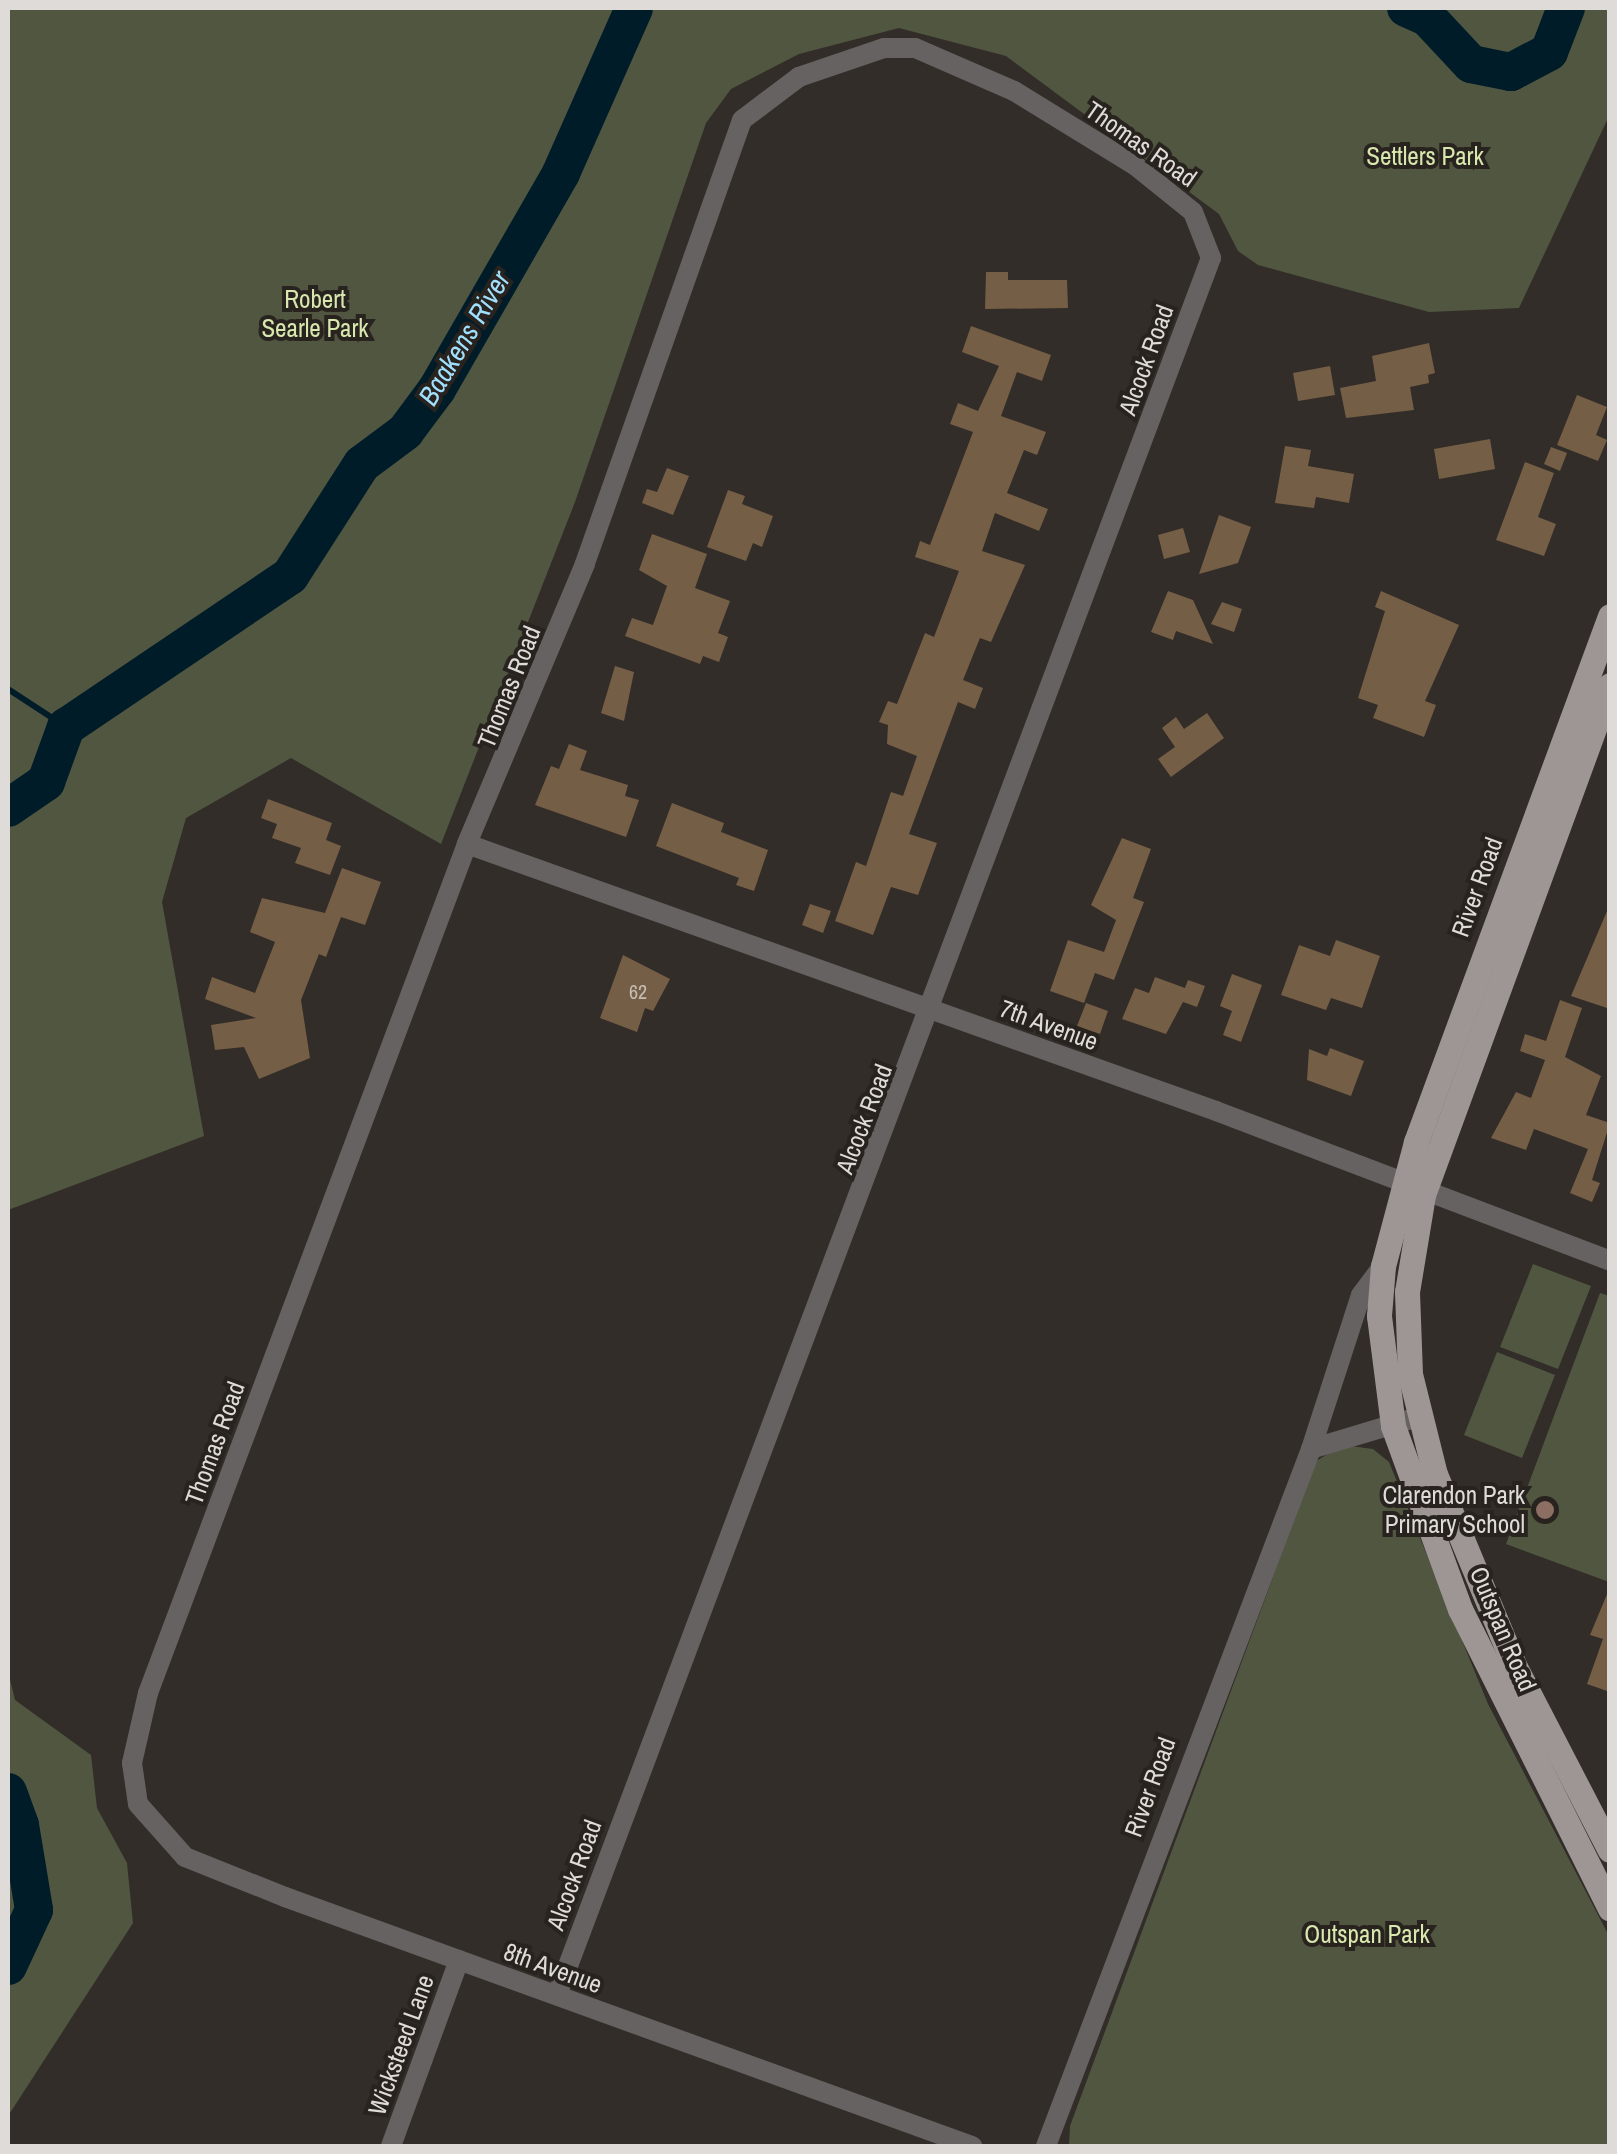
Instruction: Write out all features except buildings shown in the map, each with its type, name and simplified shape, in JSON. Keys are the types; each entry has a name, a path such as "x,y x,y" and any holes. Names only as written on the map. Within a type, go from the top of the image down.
{"main road":[{"name":"River Road","path":"1414,1187 1534,852 1610,616"},
{"name":"River Road","path":"1534,852 1610,686"},
{"name":"Outspan Road","path":"1414,1187 1382,1266 1380,1362 1392,1426 1460,1609 1539,1778 1610,1909"},
{"name":"Outspan Road","path":"1414,1187 1407,1292 1418,1417 1515,1667 1610,1850"}],"street":[{"name":"Thomas Road","path":"138,1804 134,1741 148,1694 467,844 585,564 750,112 800,77 884,48 933,53 1014,91 1136,166 1193,212 1211,258"},
{"name":"Alcock Road","path":"556,1995 932,1008 1211,258"},
{"name":"7th Avenue","path":"467,844 932,1008 1610,1262"},
{"name":"River Road","path":"1046,2146 1311,1449 1362,1295 1382,1266"},
{"path":"1311,1449 1418,1417"},
{"name":"8th Avenue","path":"138,1804 185,1856 972,2146"},
{"name":"Wicksteed Lane","path":"391,2146 459,1960"},
{"path":"1058,2119 1059,2146"}],"green space":[{"name":"Robert Searle Park","path":"8,8 1609,8 1609,116 1519,308 1429,312 1258,265 1238,251 1219,214 1006,56 899,28 799,54 731,89 706,123 575,502 441,844 291,758 186,818 162,902 204,1136 8,1210"},
{"path":"1533,1264 1591,1286 1558,1369 1500,1347"},
{"path":"1600,1293 1610,1296 1609,1582 1506,1544"},
{"path":"1497,1352 1555,1375 1522,1458 1464,1435"},
{"name":"Outspan Park","path":"1343,1445 1373,1449 1389,1462 1488,1704 1609,1936 1609,2146 1069,2146 1070,2126 1316,1461"},
{"path":"8,1671 15,1700 91,1755 97,1808 127,1863 133,1923 8,2116"}],"waterway":[{"name":"Baakens River","path":"8,808 46,782 66,727 290,576 362,464 405,432 437,389 561,173 634,8"},
{"name":"Baakens River","path":"1406,8 1428,18 1471,64 1511,72 1549,52 1566,8"},
{"path":"8,689 66,727"},
{"name":"Baakens River","path":"8,1792 20,1825 34,1910 8,1966"}],"place":[{"name":"Clarendon Park Primary School","path":"1545,1510"}],"park label":[{"name":"Settlers Park","path":"1425,156"}]}
